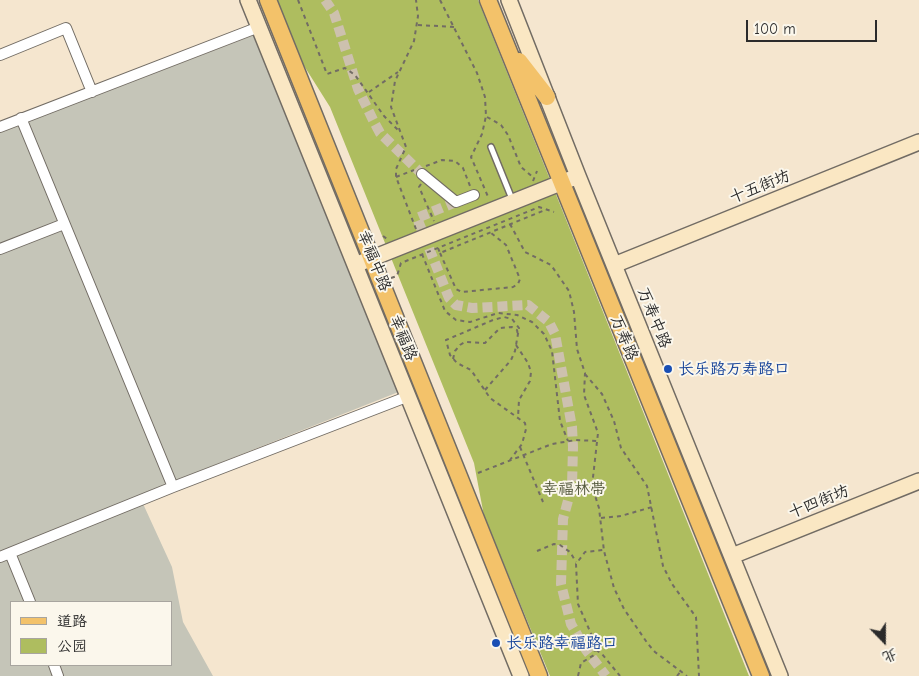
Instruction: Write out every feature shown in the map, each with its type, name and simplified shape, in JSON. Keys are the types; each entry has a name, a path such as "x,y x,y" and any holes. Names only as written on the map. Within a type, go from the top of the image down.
{"main road":[{"name":"幸福中路","path":"248,0 312,158 364,262 409,396 521,676"},
{"name":"幸福路","path":"268,0 364,262 381,282 539,676"},
{"name":"万寿路","path":"488,0 761,676"},
{"name":"万寿中路","path":"509,0 780,676"},
{"path":"283,38 312,158"},
{"path":"506,46 547,97"},
{"name":"十五街坊","path":"614,265 919,142"},
{"path":"364,262 578,176"},
{"path":"648,348 669,448"},
{"name":"十四街坊","path":"732,556 919,481"}],"street":[{"path":"0,127 259,27"},
{"path":"0,55 66,28 92,92"},
{"path":"21,118 173,487"},
{"path":"422,174 456,202 474,195"},
{"path":"0,249 64,224"},
{"path":"0,557 173,487 409,396"},
{"path":"10,553 30,601"}],"lane":[{"path":"491,148 513,202"}],"path":[{"path":"298,0 327,74 345,68 355,75 384,116 400,131"},
{"path":"416,0 418,25 414,41 399,70 392,92 390,107 406,147 396,169 396,177 417,231"},
{"path":"440,0 482,86 486,116 482,134 471,157 490,201"},
{"path":"418,25 455,28"},
{"path":"368,92 378,88 399,70"},
{"path":"486,116 501,125 508,135 521,167 534,178"},
{"path":"396,177 442,160 455,161 463,168 474,195"},
{"path":"419,187 434,224"},
{"path":"381,282 397,276 400,263 422,254 539,207 554,212"},
{"path":"440,253 545,210"},
{"path":"510,224 525,252 550,265 564,282 574,312 577,349 585,373 602,394 614,421 621,448 644,478 652,507 663,566 672,584 696,617 699,676"},
{"path":"438,248 456,289 462,292 513,288 520,279 506,245 491,233"},
{"path":"422,254 445,311 456,320 470,322 498,313 517,314 532,322 544,334 552,351 560,421 568,441"},
{"path":"485,390 511,360 519,335 519,328 512,319 504,317 493,320 446,340 453,360 468,367 485,390 497,406 525,423 526,429 520,447 510,460"},
{"path":"453,360 455,351 460,345 465,342 485,343 500,328 512,327 517,330 519,335"},
{"path":"516,344 528,363 531,372 530,381 518,400 518,417"},
{"path":"585,373 584,395 596,424 598,441 592,486 600,518 604,550 614,588 637,630 655,652 687,676"},
{"path":"478,474 523,454 552,444 568,441 598,441"},
{"path":"520,447 542,502"},
{"path":"600,518 621,516 652,507"},
{"path":"537,551 554,544 560,545 574,556 578,604 591,630 596,650 594,655 581,663 578,676"},
{"path":"576,564 585,552 604,550"},
{"path":"596,650 602,654 620,676"},
{"path":"677,676 681,671"}],"shaded area":[{"path":"254,35 401,391 139,495 172,567 183,622 213,676 0,676 0,132"}],"green space":[{"name":"幸福林带","path":"277,0 478,0 749,676 550,676 484,516 474,463 330,107 301,61"}],"tunnel":[{"path":"325,0 334,13 358,89 380,133 422,174"},
{"path":"456,202 417,218 449,298 456,305 472,308 528,305 549,322 555,334 572,427 573,447 572,486 563,519 561,584 571,624 586,650 606,676"}],"place":[{"name":"长乐路万寿路口","path":"668,369"},
{"name":"长乐路幸福路口","path":"496,643"}]}
